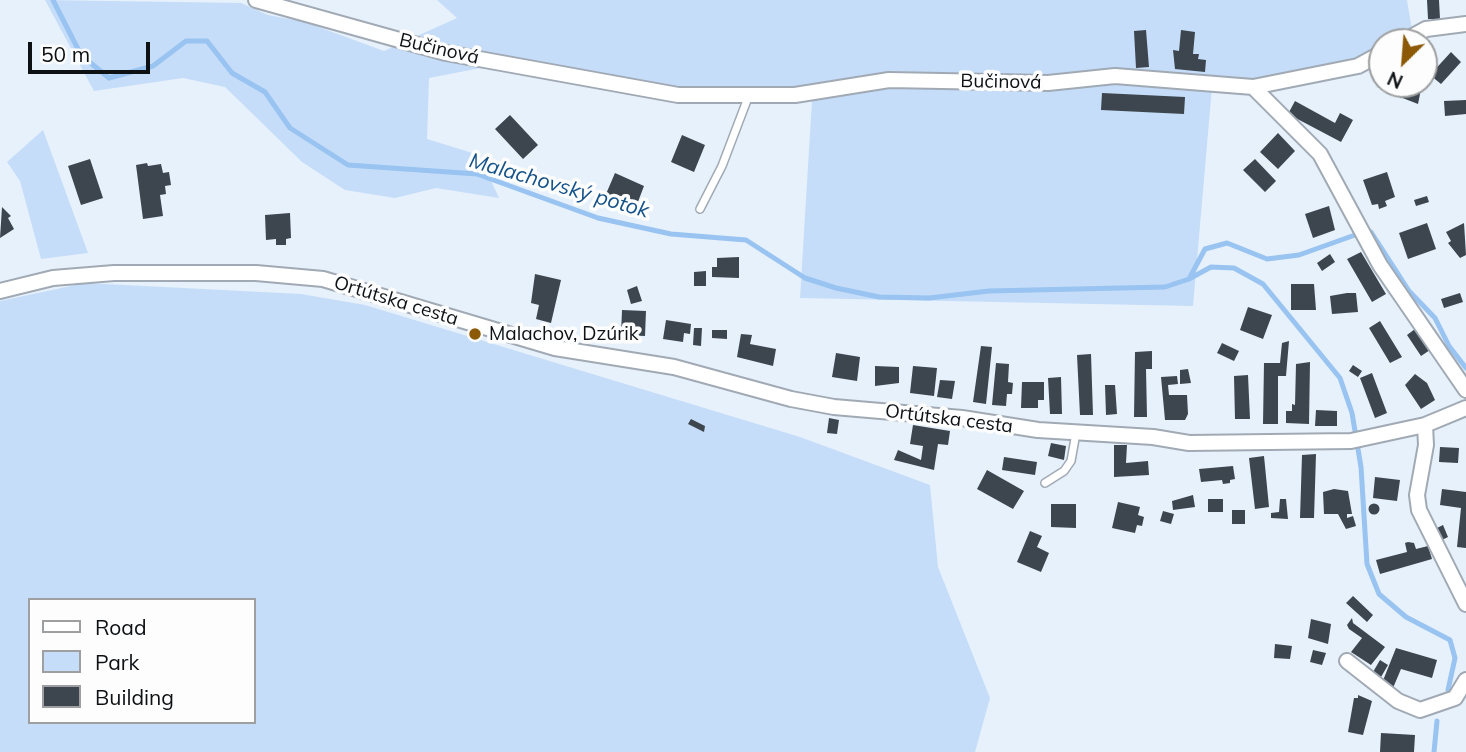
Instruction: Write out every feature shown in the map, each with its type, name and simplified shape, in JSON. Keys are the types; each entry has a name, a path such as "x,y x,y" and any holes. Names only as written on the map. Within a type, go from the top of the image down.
{"street":[{"name":"Bučinová","path":"256,0 446,53 678,95 795,95 890,80 1048,83 1115,76 1253,86 1358,66 1368,61"},
{"path":"1434,28 1466,24"},
{"path":"1253,86 1320,154 1392,284 1466,390"},
{"name":"Ortútska cesta","path":"0,290 53,278 114,272 256,273 323,279 555,348 674,368 791,399 834,407 933,414 1038,430 1222,444 1357,440 1425,425 1466,408"},
{"path":"1425,425 1426,445 1418,485 1419,510 1466,604"},
{"path":"1347,661 1398,701 1420,710 1455,698 1466,680"}],"lane":[{"path":"700,208 722,166 749,95"},
{"path":"1045,483 1064,471 1071,461 1076,432"}],"green space":[{"path":"45,0 241,3 268,15 305,22 384,51 457,18 437,0 1407,0 1412,28 1368,28 1368,63 1351,71 1212,87 1193,306 800,298 813,84 729,97 602,83 527,59 429,78 427,139 479,155 499,198 436,188 395,198 345,190 302,162 225,87 183,78 94,91"},
{"path":"43,130 88,253 41,259 20,181 7,162"},
{"path":"85,283 301,294 365,305 800,437 930,485 938,567 990,698 975,752 0,752 0,301"}],"building":[{"path":"1427,0 1439,0 1440,19 1428,19"},
{"path":"1146,30 1149,67 1136,68 1134,31"},
{"path":"1181,30 1195,32 1193,54 1199,54 1198,59 1206,60 1205,72 1175,69 1173,50 1179,51"},
{"path":"1451,52 1461,62 1441,84 1438,82 1438,66"},
{"path":"1102,93 1185,97 1184,114 1101,110"},
{"path":"1403,98 1419,98 1418,104"},
{"path":"1466,100 1466,114 1445,116 1444,101"},
{"path":"1295,101 1335,123 1340,113 1353,120 1341,142 1288,114"},
{"path":"510,115 538,145 523,159 495,129"},
{"path":"1278,133 1295,151 1278,169 1260,152"},
{"path":"682,135 705,145 694,172 671,162"},
{"path":"90,159 103,198 81,205 68,166"},
{"path":"1255,159 1276,181 1265,192 1243,170"},
{"path":"147,163 148,166 161,164 163,173 169,172 171,185 165,186 166,194 160,195 163,216 143,219 136,165"},
{"path":"1387,172 1395,197 1385,201 1387,206 1379,209 1378,204 1372,205 1363,180"},
{"path":"615,173 644,186 636,207 606,194"},
{"path":"1427,196 1429,202 1416,206 1414,200"},
{"path":"1329,206 1335,230 1313,238 1305,214"},
{"path":"2,207 11,216 8,218 14,229 0,238"},
{"path":"290,213 291,238 286,239 286,245 276,245 276,239 266,240 265,215"},
{"path":"1427,223 1436,249 1408,259 1399,233"},
{"path":"1464,223 1466,255 1460,258 1448,243 1451,241 1446,232"},
{"path":"1361,252 1386,294 1372,302 1347,259"},
{"path":"1330,254 1335,262 1322,271 1317,263"},
{"path":"739,257 739,278 712,277 712,267 717,267 717,258"},
{"path":"706,271 706,286 694,286 694,272"},
{"path":"535,274 561,280 551,323 536,319 539,305 531,303"},
{"path":"1291,284 1314,284 1316,310 1291,310"},
{"path":"637,286 642,301 631,304 627,290"},
{"path":"1356,293 1358,312 1332,314 1330,296"},
{"path":"1460,293 1463,302 1444,308 1441,299"},
{"path":"1248,307 1272,315 1263,339 1240,330"},
{"path":"622,310 646,311 645,336 621,335"},
{"path":"666,320 691,324 690,334 684,333 683,342 663,339"},
{"path":"1380,321 1402,357 1390,363 1369,328"},
{"path":"694,328 702,328 701,346 693,345"},
{"path":"1415,329 1430,350 1421,356 1407,335"},
{"path":"712,330 727,330 727,339 712,338"},
{"path":"741,334 752,335 750,344 776,349 773,366 737,357"},
{"path":"1289,341 1286,376 1278,376 1278,424 1263,424 1264,363 1280,363 1282,343"},
{"path":"1222,343 1239,351 1234,361 1217,353"},
{"path":"981,346 992,347 986,404 973,402"},
{"path":"1152,351 1152,369 1146,369 1147,417 1134,417 1135,352"},
{"path":"836,353 860,357 857,381 832,377"},
{"path":"1091,354 1093,415 1080,415 1077,355"},
{"path":"1310,362 1309,424 1286,423 1286,411 1292,411 1292,404 1295,405 1296,364"},
{"path":"996,363 1009,364 1008,382 1013,383 1012,394 1007,394 1006,406 992,405"},
{"path":"1353,365 1362,371 1358,377 1349,371"},
{"path":"875,366 899,367 899,383 875,386"},
{"path":"913,366 937,368 934,396 910,393"},
{"path":"1188,369 1191,383 1180,384 1180,370"},
{"path":"1372,373 1387,413 1375,418 1360,378"},
{"path":"1415,374 1427,383 1435,400 1421,409 1405,385"},
{"path":"1248,375 1250,419 1235,419 1234,376"},
{"path":"1177,376 1178,384 1168,385 1169,395 1187,395 1188,414 1185,420 1165,420 1161,377"},
{"path":"1061,377 1062,414 1050,414 1048,378"},
{"path":"940,380 955,381 952,399 937,397"},
{"path":"1022,382 1044,382 1044,400 1038,400 1038,408 1021,408"},
{"path":"1105,385 1115,385 1117,414 1106,415"},
{"path":"1316,410 1337,411 1337,426 1315,426"},
{"path":"829,418 839,420 837,434 827,433"},
{"path":"691,419 705,426 704,432 688,424"},
{"path":"913,425 950,431 948,445 938,444 934,470 894,460 898,450 921,460 923,446 910,444"},
{"path":"1051,443 1066,446 1064,460 1048,456"},
{"path":"1114,445 1127,445 1126,463 1148,461 1149,475 1114,477"},
{"path":"1440,447 1459,448 1458,463 1439,462"},
{"path":"1316,454 1314,518 1300,518 1302,455"},
{"path":"1264,456 1269,507 1255,509 1249,458"},
{"path":"1004,457 1037,462 1035,475 1002,470"},
{"path":"1233,466 1235,479 1230,480 1230,483 1223,484 1222,480 1201,482 1199,469"},
{"path":"987,470 1024,491 1013,509 977,489"},
{"path":"1375,477 1400,480 1397,501 1373,498"},
{"path":"1334,489 1348,491 1352,514 1347,514 1347,518 1353,516 1356,526 1346,529 1338,514 1324,514 1323,492"},
{"path":"1442,489 1466,492 1466,548 1457,547 1461,508 1440,505"},
{"path":"1193,495 1195,507 1173,510 1172,501"},
{"path":"1208,499 1223,499 1223,512 1208,512"},
{"path":"1280,499 1286,499 1288,519 1271,518 1271,513 1279,512"},
{"path":"1118,502 1140,507 1138,515 1144,517 1142,526 1137,525 1135,533 1112,528"},
{"path":"1374,503 1380,509 1374,515 1368,509"},
{"path":"1051,504 1076,504 1076,528 1051,527"},
{"path":"1232,510 1245,510 1245,524 1232,524"},
{"path":"1163,511 1174,514 1171,524 1160,521"},
{"path":"1443,525 1448,537 1442,540 1437,528"},
{"path":"1030,531 1042,536 1037,547 1049,553 1041,572 1017,562"},
{"path":"1405,543 1414,543 1416,549 1428,546 1432,559 1380,574 1376,560 1407,552"},
{"path":"1353,596 1373,615 1367,622 1346,603"},
{"path":"1352,618 1353,623 1385,647 1371,665 1351,652 1362,638 1347,625"},
{"path":"1311,619 1331,624 1328,644 1308,638"},
{"path":"1275,644 1292,646 1290,659 1274,658"},
{"path":"1396,648 1437,660 1432,678 1401,669 1393,688 1382,683"},
{"path":"1313,650 1326,653 1322,665 1310,662"},
{"path":"1380,660 1388,665 1381,677 1373,672"},
{"path":"1358,695 1372,701 1363,735 1348,732 1354,698 1358,698"},
{"path":"1381,733 1415,735 1414,752 1380,752"}],"waterway":[{"name":"Malachovský potok","path":"53,0 81,55 109,78 153,66 186,41 207,41 232,73 265,92 290,128 348,165 477,174 598,218 671,234 746,240 805,278 879,297 929,298 989,291 1165,287 1189,279 1205,249 1227,243 1267,259 1299,255 1371,232 1409,291 1435,318 1449,346 1466,368"},
{"path":"1189,279 1211,267 1234,268 1263,284 1340,378 1352,413 1361,467 1367,564 1379,594 1406,617 1450,640 1455,658 1448,690"},
{"path":"1434,752 1437,721"}],"place":[{"name":"Malachov, Dzúrik","path":"475,334"}]}
